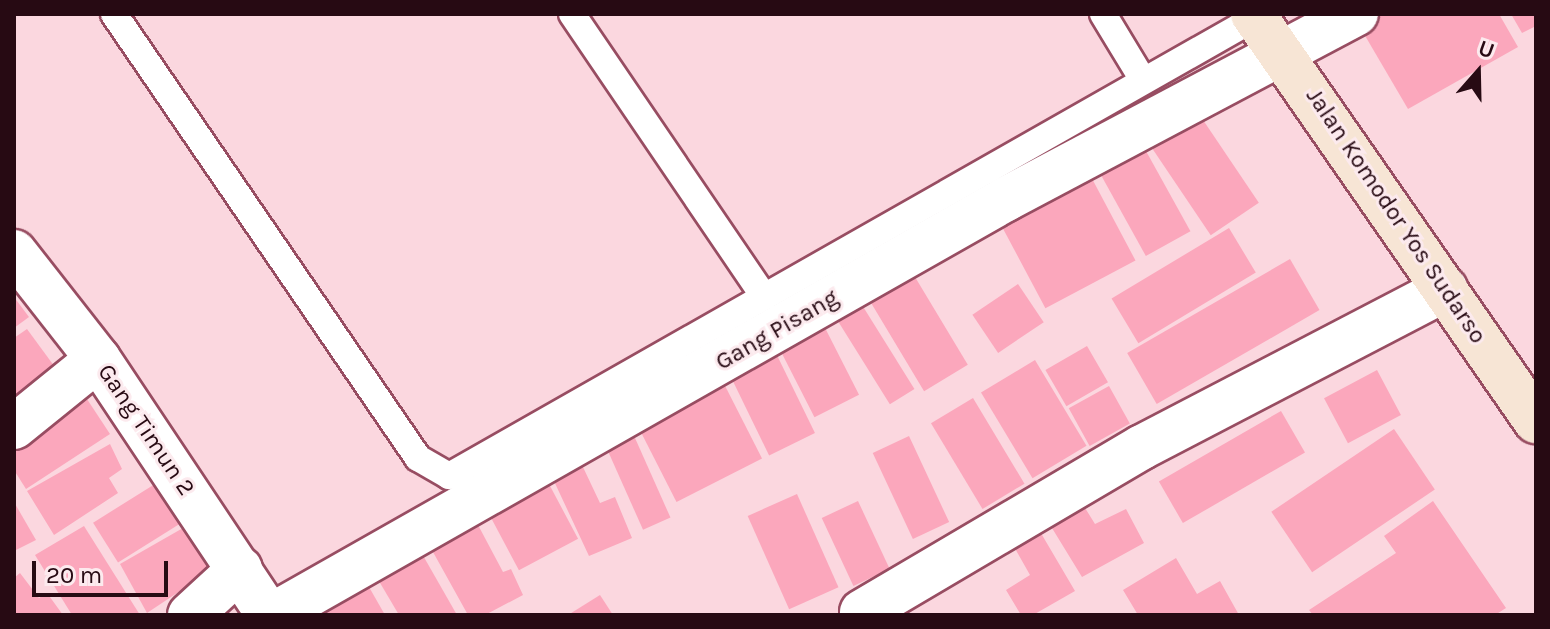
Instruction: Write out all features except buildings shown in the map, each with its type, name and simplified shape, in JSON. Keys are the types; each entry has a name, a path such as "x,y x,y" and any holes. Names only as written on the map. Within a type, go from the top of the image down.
{"street":[{"name":"Gang Pisang","path":"271,615 1006,199 1356,14"},
{"name":"Jalan Komodor Yos Sudarso","path":"1244,22 1285,53 1536,421"},
{"name":"Gang Timun 2","path":"14,252 98,359 271,615"},
{"path":"862,612 1142,447 1445,289"},
{"path":"14,427 98,359"},
{"path":"190,615 240,569"}],"lane":[{"path":"114,14 418,458 432,470 449,476 1244,22"},
{"path":"572,14 764,297"},
{"path":"1103,14 1143,80"}]}
